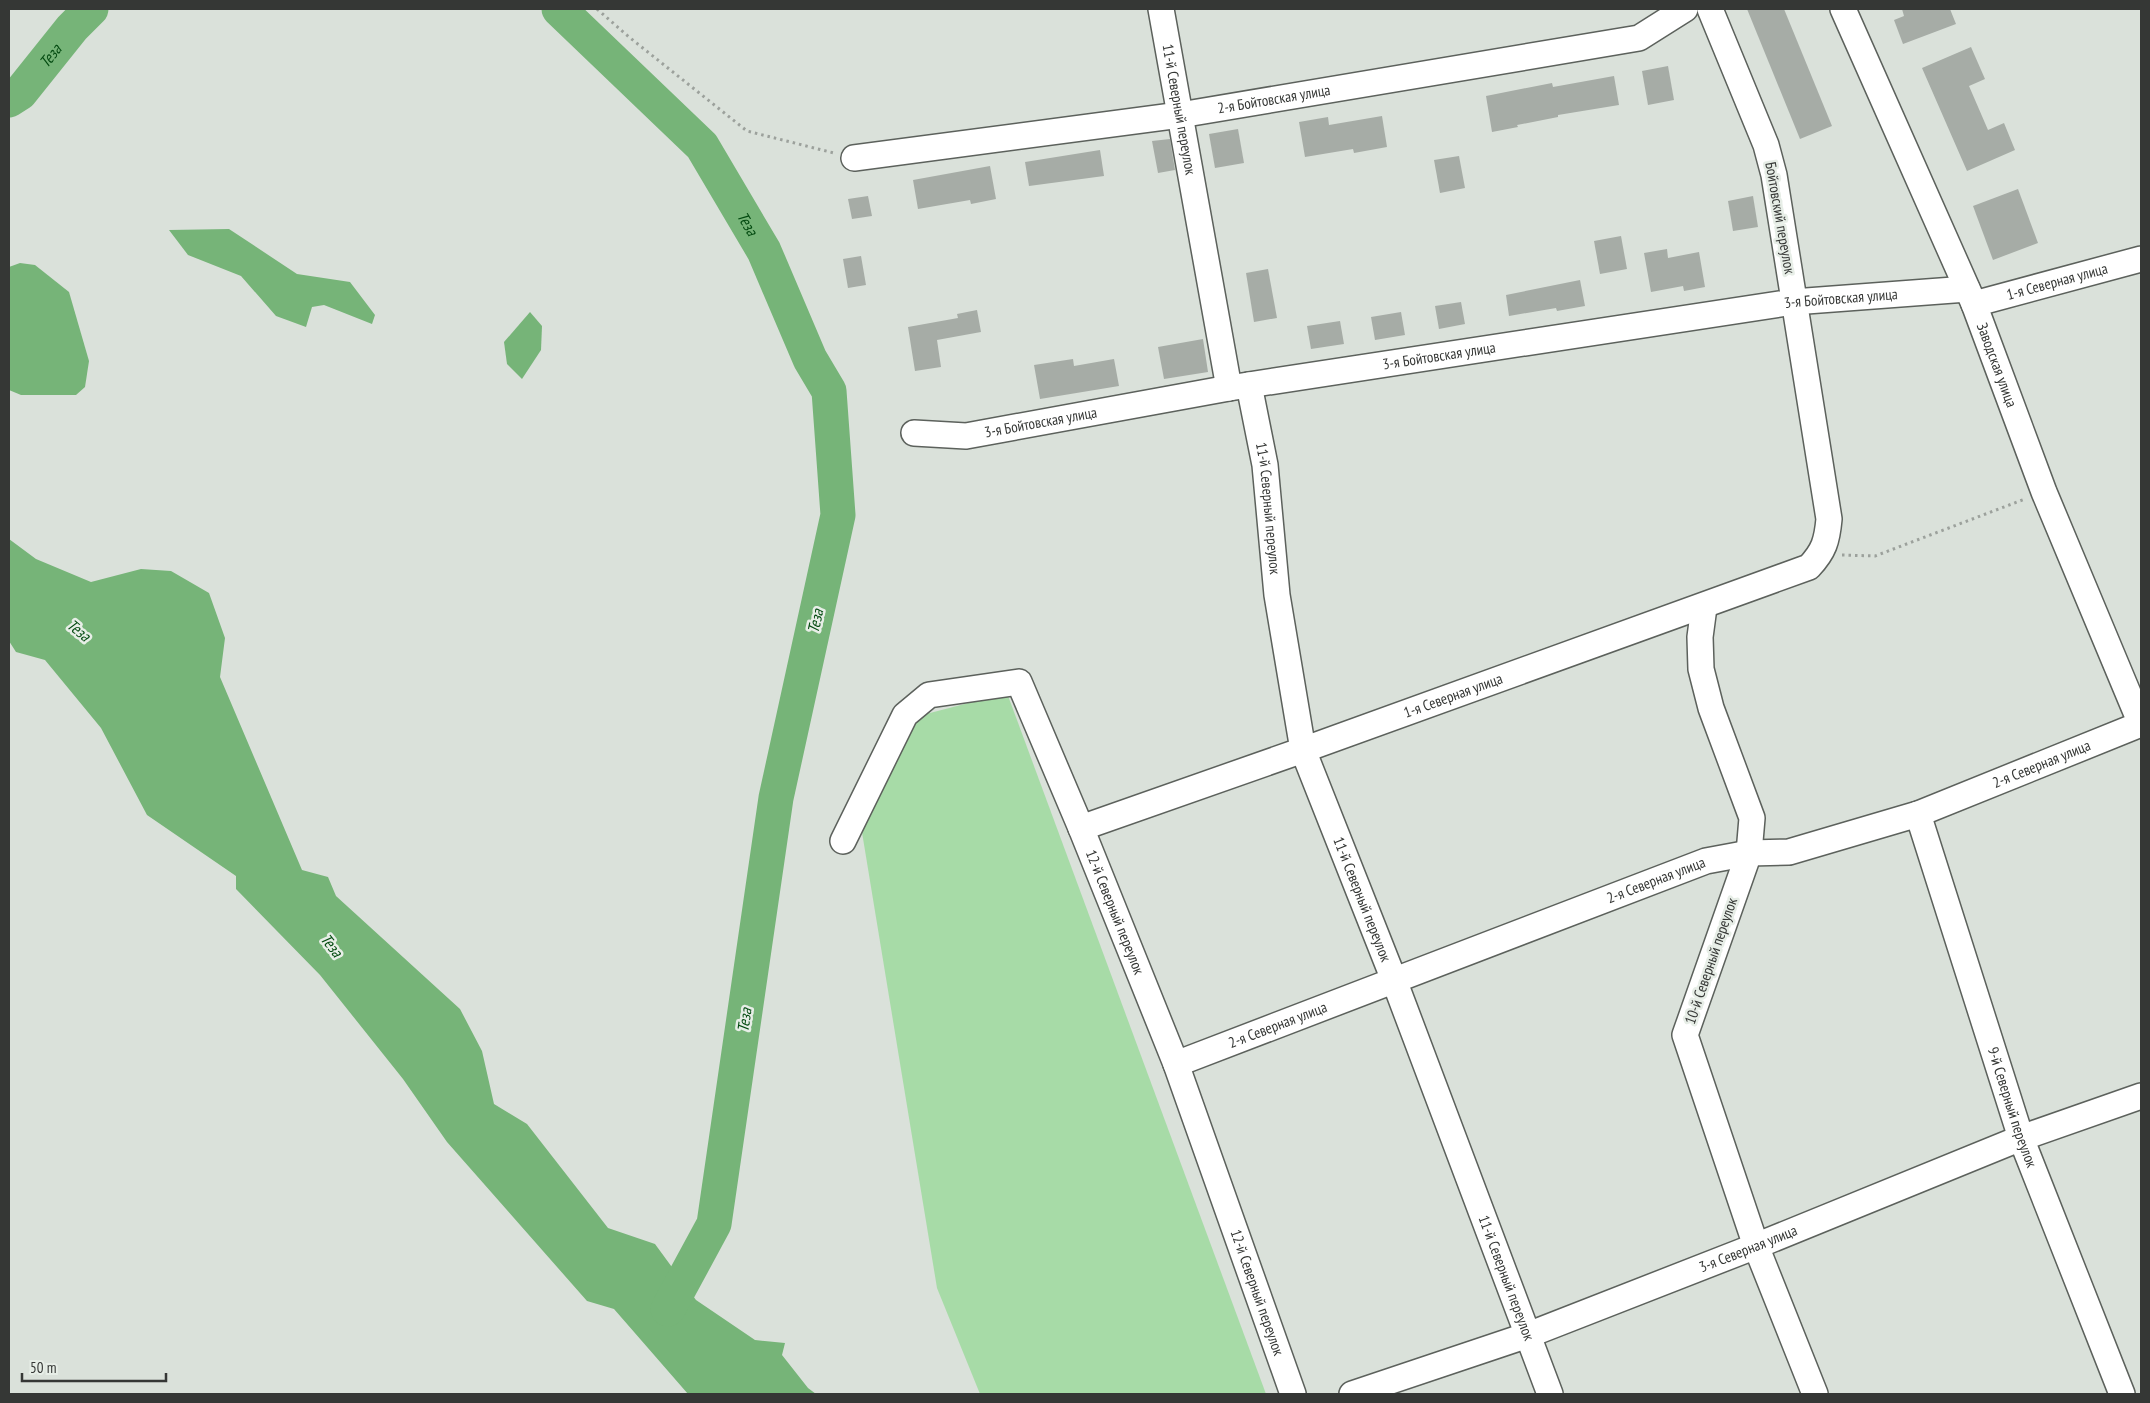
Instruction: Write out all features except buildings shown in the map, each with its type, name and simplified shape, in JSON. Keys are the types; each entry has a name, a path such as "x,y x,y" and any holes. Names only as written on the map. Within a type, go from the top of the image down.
{"street":[{"name":"11-й Северный переулок","path":"1161,9 1180,115 1239,387 1265,465 1277,595 1303,750 1394,980 1550,1394"},
{"name":"2-я Бойтовская улица","path":"854,158 1180,115 1639,38 1685,9"},
{"name":"Бойтовский переулок","path":"1710,9 1770,158 1829,519 1827,537 1821,554"},
{"name":"Заводская улица","path":"1843,9 1971,296 2044,492 2141,724"},
{"name":"1-я Северная улица","path":"1971,296 2141,259"},
{"name":"3-я Бойтовская улица","path":"914,433 966,436 1239,387 1794,302 1971,296"},
{"name":"1-я Северная улица","path":"1081,828 1704,607 1809,567 1821,554"},
{"name":"10-й Северный переулок","path":"1704,607 1700,637 1702,669 1711,708 1752,818 1749,852 1685,1034 1756,1246 1815,1394"},
{"name":"12-й Северный переулок","path":"842,841 905,715 929,694 1019,682 1081,828 1176,1064 1293,1394"},
{"name":"2-я Северная улица","path":"1176,1064 1706,861 1749,852 1788,852 1918,814 2141,724"},
{"name":"9-й Северный переулок","path":"1918,814 2021,1138 2122,1394"},
{"name":"3-я Северная улица","path":"1352,1394 1528,1335 1756,1246 2021,1138 2141,1096"}],"path":[{"path":"597,9 629,38 747,131 854,158"},
{"path":"1821,554 1874,556 2044,492"}],"shaded area":[{"path":"1007,693 1266,1394 980,1394 937,1288 858,808 903,720"}],"water":[{"path":"229,229 297,274 350,282 375,315 372,324 324,305 312,307 306,327 276,316 241,276 188,255 169,230"},
{"path":"20,263 35,265 69,292 89,361 85,387 76,395 21,395 9,390 9,267"},
{"path":"530,312 542,326 541,350 522,379 507,364 504,342"},
{"path":"9,539 36,559 91,582 141,569 171,571 209,593 225,638 220,677 302,870 328,877 336,896 460,1009 482,1051 494,1104 527,1124 608,1228 655,1244 696,1300 755,1340 785,1343 782,1355 808,1388 816,1394 688,1394 614,1309 587,1301 447,1142 403,1079 320,975 236,889 236,876 147,815 101,728 45,660 16,652 9,641"}],"waterway":[{"name":"Теза","path":"9,100 20,93 72,28 91,9"},
{"name":"Теза","path":"559,9 702,146 764,251 810,359 829,391 838,515 776,798 714,1224 668,1309"}]}
